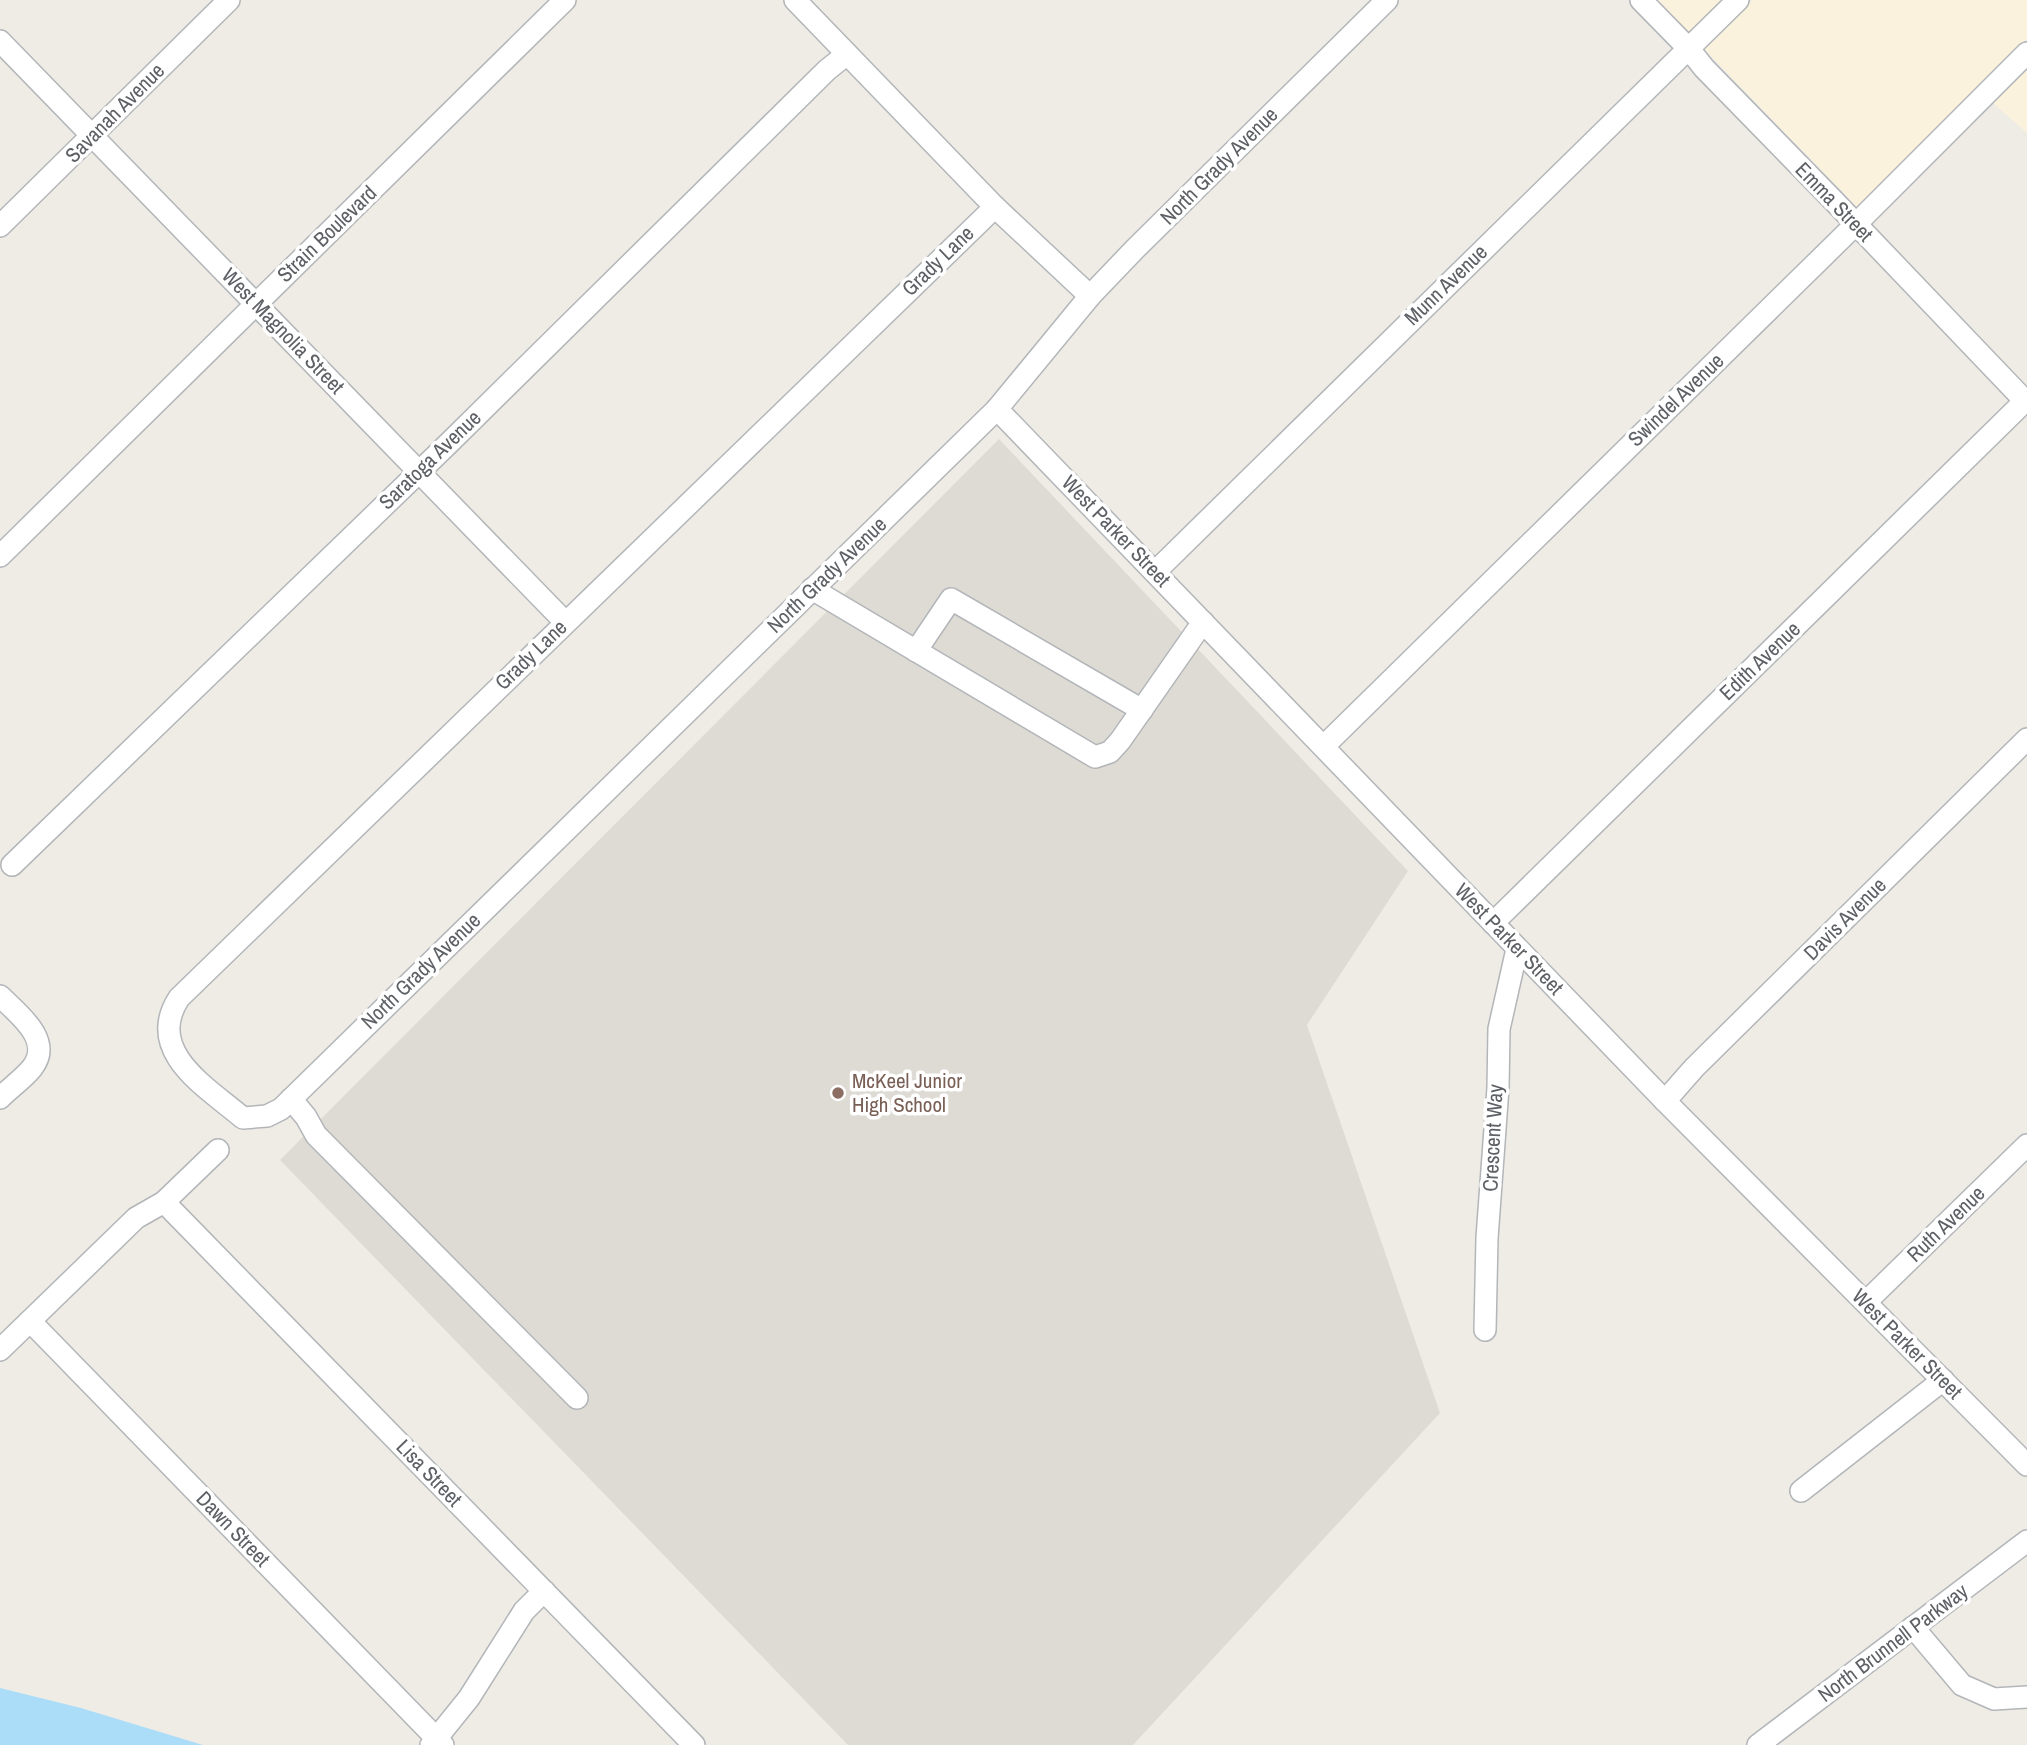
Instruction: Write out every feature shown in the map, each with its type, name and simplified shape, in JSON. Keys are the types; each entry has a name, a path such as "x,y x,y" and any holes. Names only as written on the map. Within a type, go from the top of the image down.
{"street":[{"name":"Savanah Avenue","path":"0,226 229,0"},
{"name":"Strain Boulevard","path":"0,556 565,0"},
{"path":"795,0 995,207 1090,296"},
{"name":"North Grady Avenue","path":"243,1118 267,1116 281,1109 997,409 1090,296 1387,0"},
{"name":"Emma Street","path":"1641,0 2026,401"},
{"name":"Munn Avenue","path":"1155,572 1738,0"},
{"name":"West Magnolia Street","path":"0,41 565,622"},
{"name":"Swindel Avenue","path":"1324,746 2027,53"},
{"name":"Saratoga Avenue","path":"12,865 448,444 827,70 847,54"},
{"name":"Grady Lane","path":"243,1118 179,1063 170,1045 168,1027 172,1010 179,998 995,207"},
{"name":"Edith Avenue","path":"1493,923 2026,401"},
{"name":"West Parker Street","path":"997,409 1665,1101 2027,1465"},
{"path":"812,589 1095,757 1110,751 1120,741 1203,622"},
{"path":"916,651 951,599 1142,710"},
{"name":"Davis Avenue","path":"1665,1101 1694,1068 2027,739"},
{"name":"Crescent Way","path":"1485,1330 1499,1029 1517,949"},
{"path":"0,996 33,1029 39,1054 33,1067 0,1098"},
{"path":"291,1099 316,1135 578,1398"},
{"name":"Ruth Avenue","path":"1866,1303 2027,1145"},
{"path":"0,1350 136,1218 164,1202 218,1150"},
{"name":"Lisa Street","path":"164,1202 694,1745"},
{"name":"Dawn Street","path":"30,1321 437,1743 524,1611 544,1591"},
{"path":"1801,1491 1943,1380"},
{"name":"North Brunnell Parkway","path":"1758,1745 2027,1541"},
{"path":"1913,1627 1962,1685 1994,1699 2027,1697"}],"shaded area":[{"path":"1658,0 1724,0 1690,33"},
{"path":"1753,0 2027,0 2027,39 1858,208 1704,49"},
{"path":"2027,68 2027,133 1992,102"},
{"name":"McKeel Junior High School","path":"999,439 1408,871 1307,1025 1440,1413 1133,1745 848,1745 280,1160"}],"water":[{"path":"0,1688 81,1708 203,1745 0,1745"}],"place":[{"name":"McKeel Junior High School","path":"838,1093"}]}
